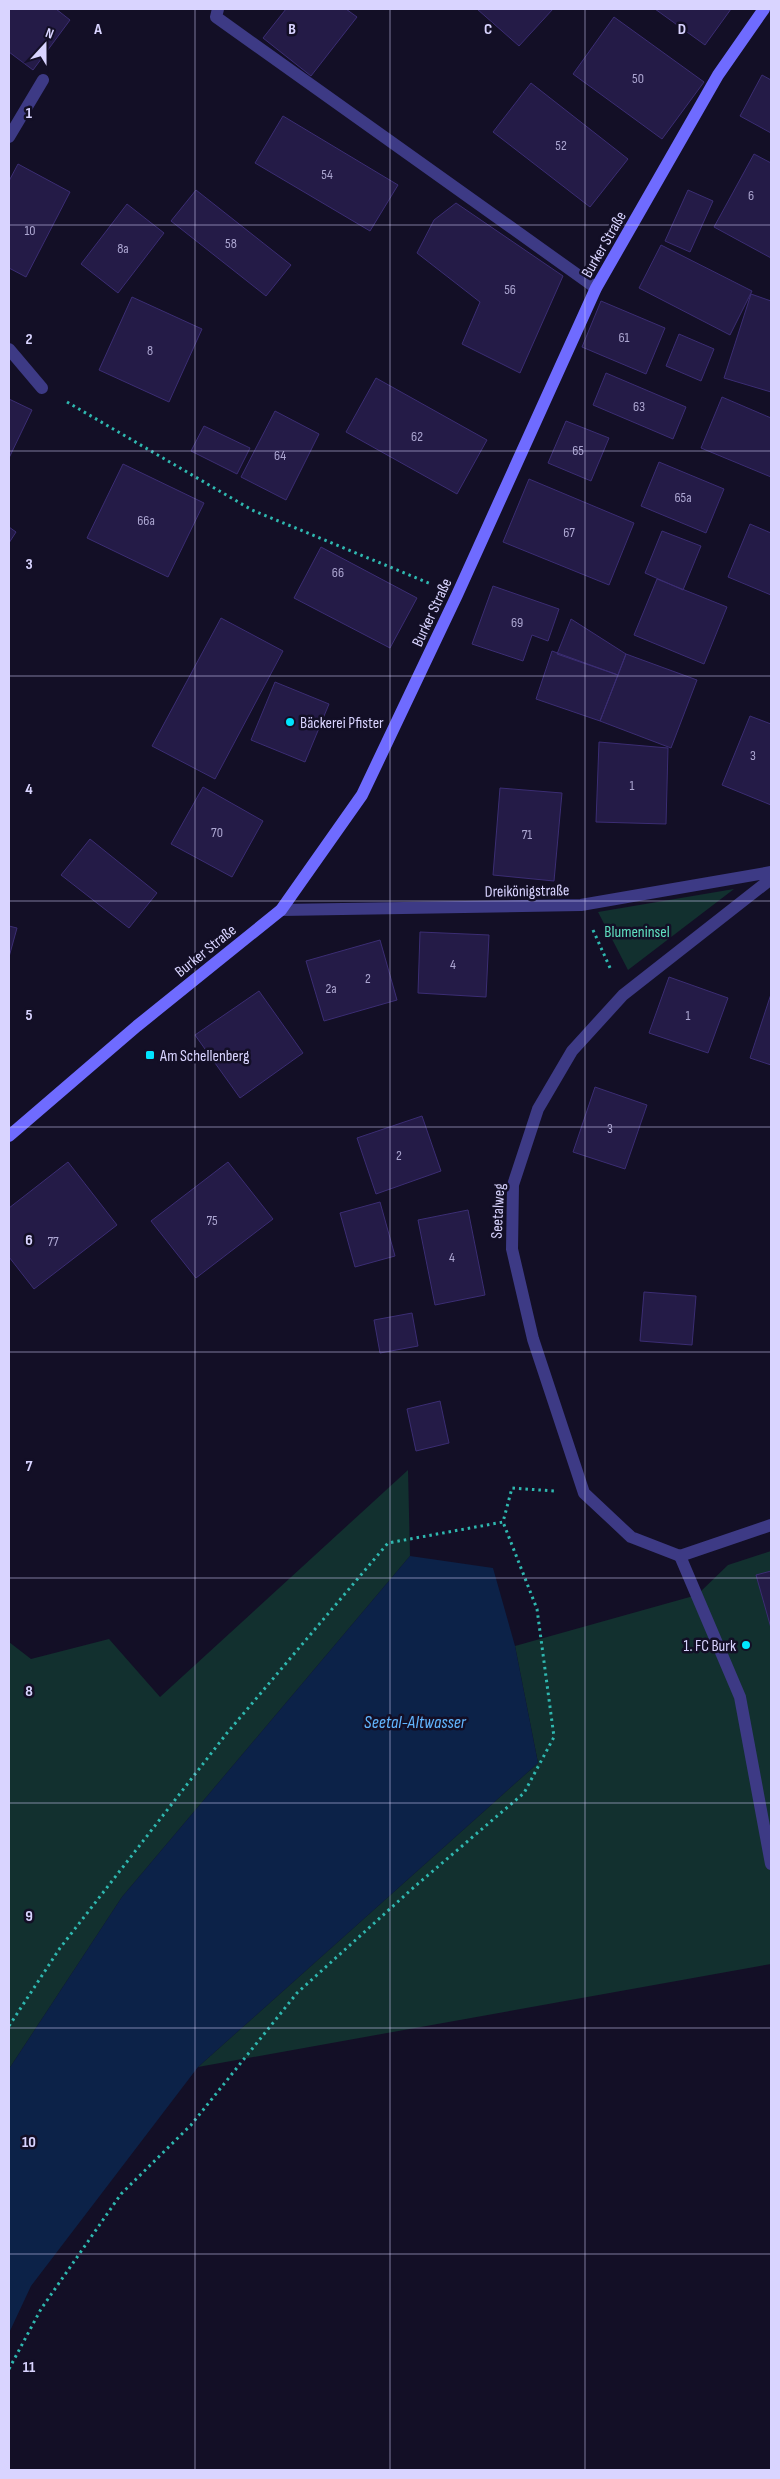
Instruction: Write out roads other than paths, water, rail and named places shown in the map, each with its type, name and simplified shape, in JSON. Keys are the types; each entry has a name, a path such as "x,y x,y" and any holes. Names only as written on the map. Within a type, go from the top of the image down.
{"main road":[{"name":"Burker Straße","path":"9,1136 137,1026 281,910 362,795 458,595 596,288 718,75 764,9"}],"street":[{"path":"218,9 216,17 596,288"},
{"path":"9,137 43,80"},
{"path":"9,349 42,388"},
{"name":"Dreikönigstraße","path":"281,910 581,905 771,872"},
{"name":"Seetalweg","path":"680,1556 631,1537 584,1493 533,1339 514,1258 512,1249 513,1185 543,1101 572,1051 622,995 771,879"},
{"path":"771,1525 680,1556 740,1697 771,1864"}],"water":[{"name":"Seetal-Altwasser","path":"410,1556 493,1568 515,1646 538,1763 198,2067 31,2286 9,2333 9,2069 122,1897"}],"place":[{"name":"Bäckerei Pfister","path":"290,722"},
{"name":"Am Schellenberg","path":"150,1055"},
{"name":"1. FC Burk","path":"746,1645"}],"park label":[{"name":"Blumeninsel","path":"637,931"}]}
